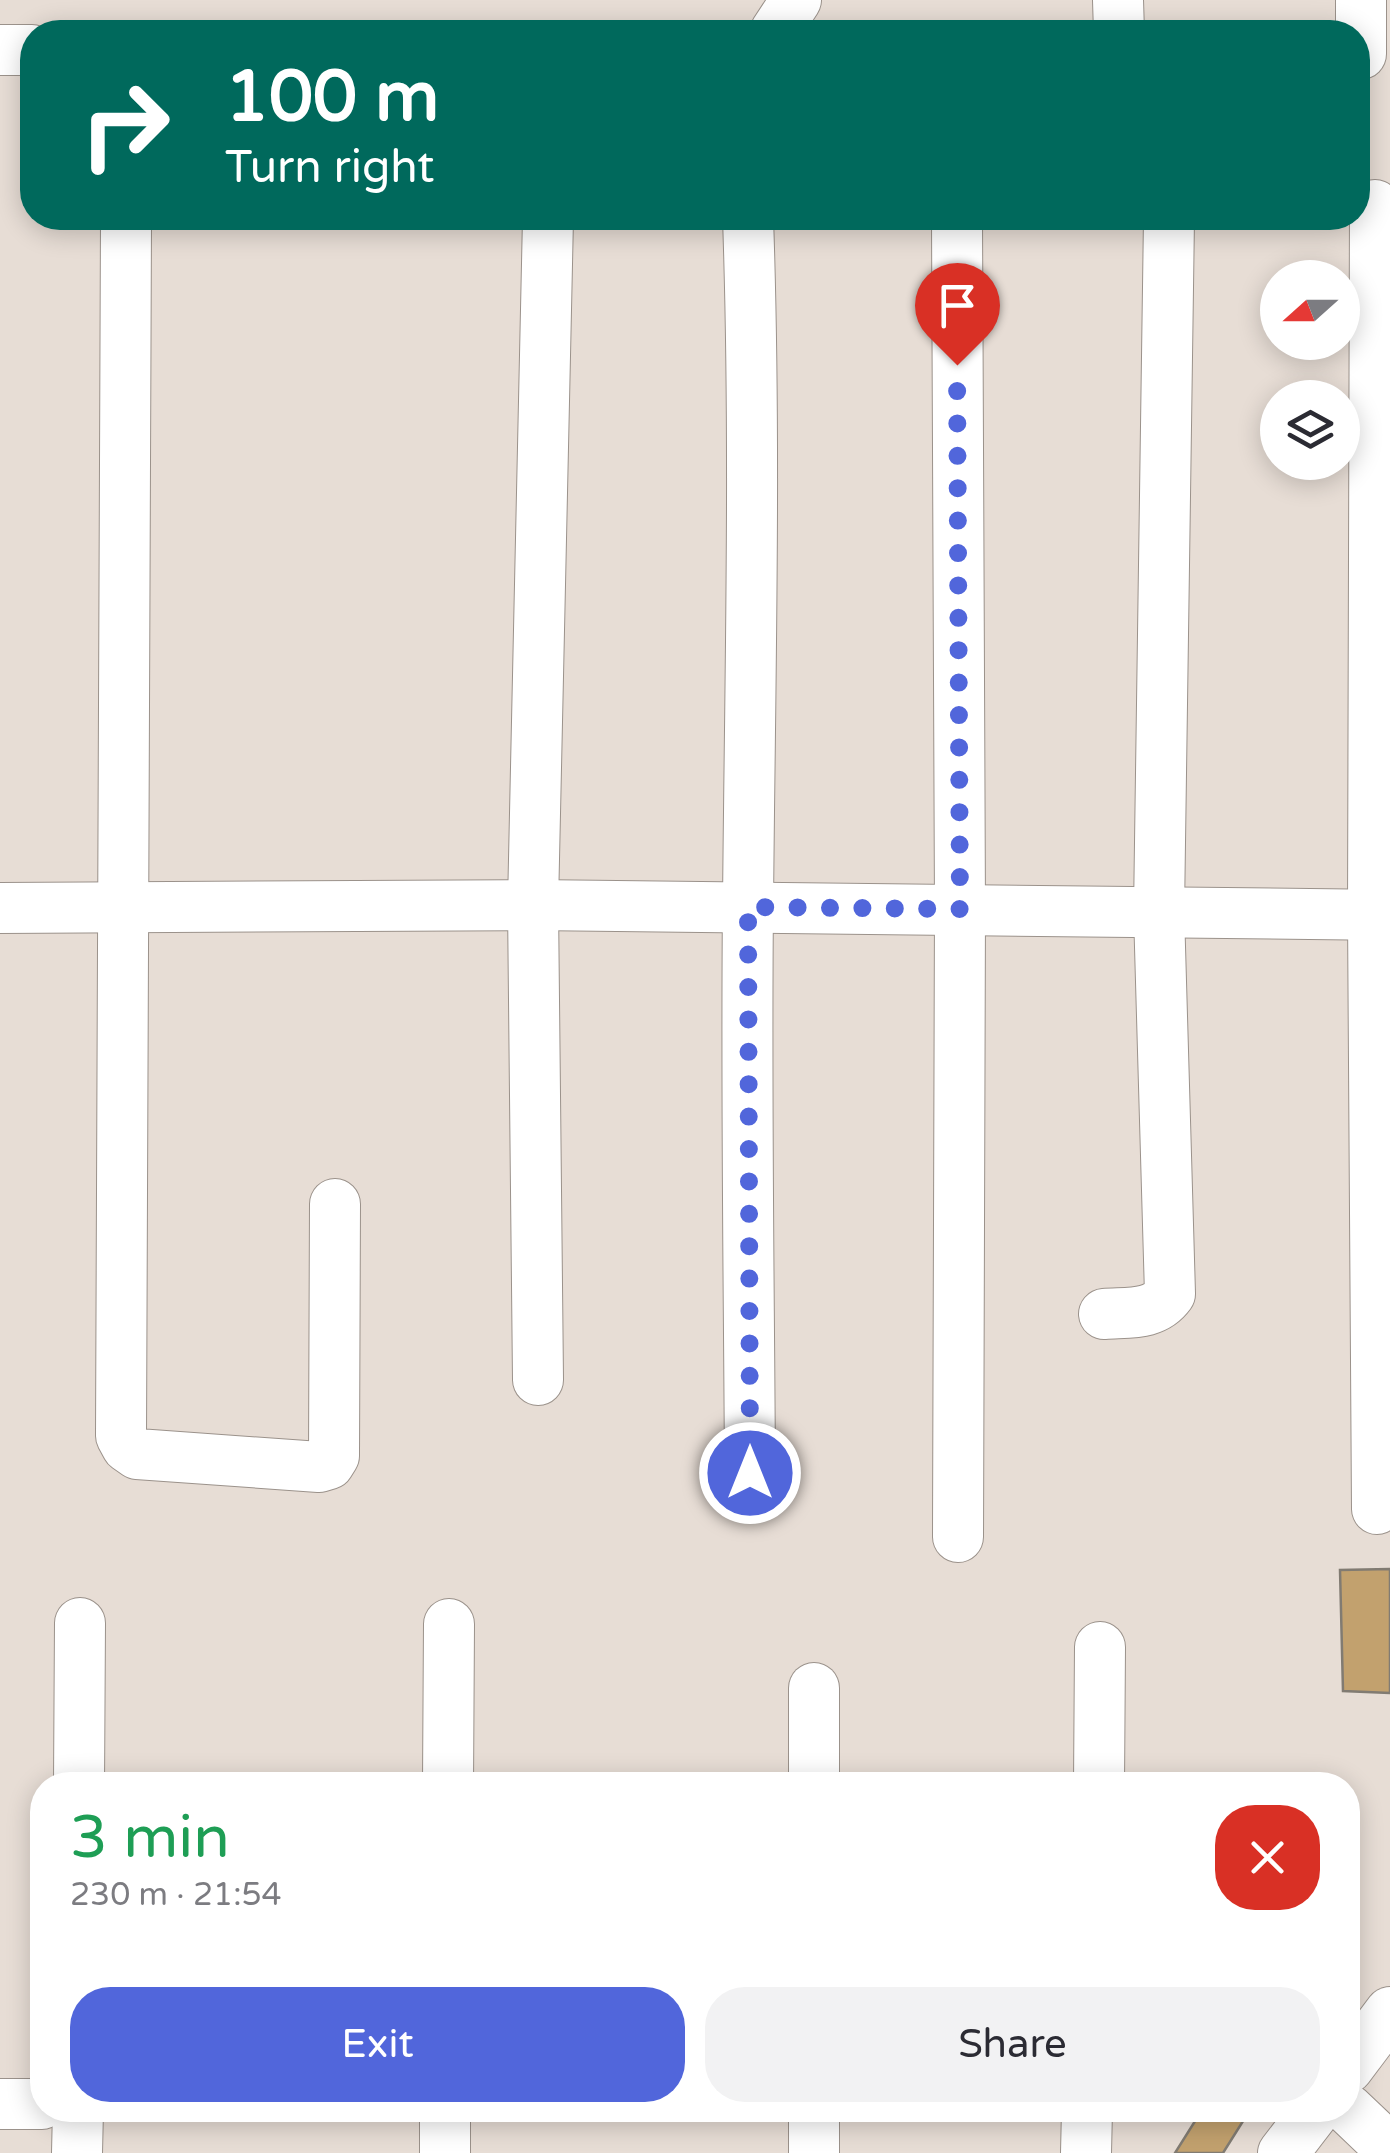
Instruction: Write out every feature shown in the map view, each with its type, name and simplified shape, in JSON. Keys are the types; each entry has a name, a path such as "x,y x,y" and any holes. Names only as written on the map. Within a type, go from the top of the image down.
{"street":[{"path":"1374,205 1381,915 1377,1508"},
{"path":"126,230 121,1436 127,1447 137,1454 320,1467 329,1464 334,1456 335,1204"},
{"path":"538,1380 533,905 548,230"},
{"path":"748,230 753,350 748,907 750,1473"},
{"path":"956,230 958,1537"},
{"path":"1104,1314 1152,1310 1170,1294 1159,912 1169,230"},
{"path":"0,908 533,905 1381,915"},
{"path":"79,1772 80,1623"},
{"path":"448,1772 449,1624"},
{"path":"1099,1772 1100,1647"},
{"path":"814,1688 814,1772"},
{"path":"1360,2052 1390,2012"},
{"path":"0,2104 30,2104"},
{"path":"1360,2121 1390,2150"},
{"path":"77,2153 78,2122"},
{"path":"444,2153 445,2122"},
{"path":"814,2122 814,2153"},
{"path":"1086,2153 1087,2122"},
{"path":"1283,2153 1307,2122"}],"building":[{"path":"1390,1569 1390,1693 1343,1691 1340,1570"},
{"path":"1194,2122 1242,2122 1223,2153 1175,2153"}],"route":[{"path":"750,1473 748,907 960,909 957,365"}]}
